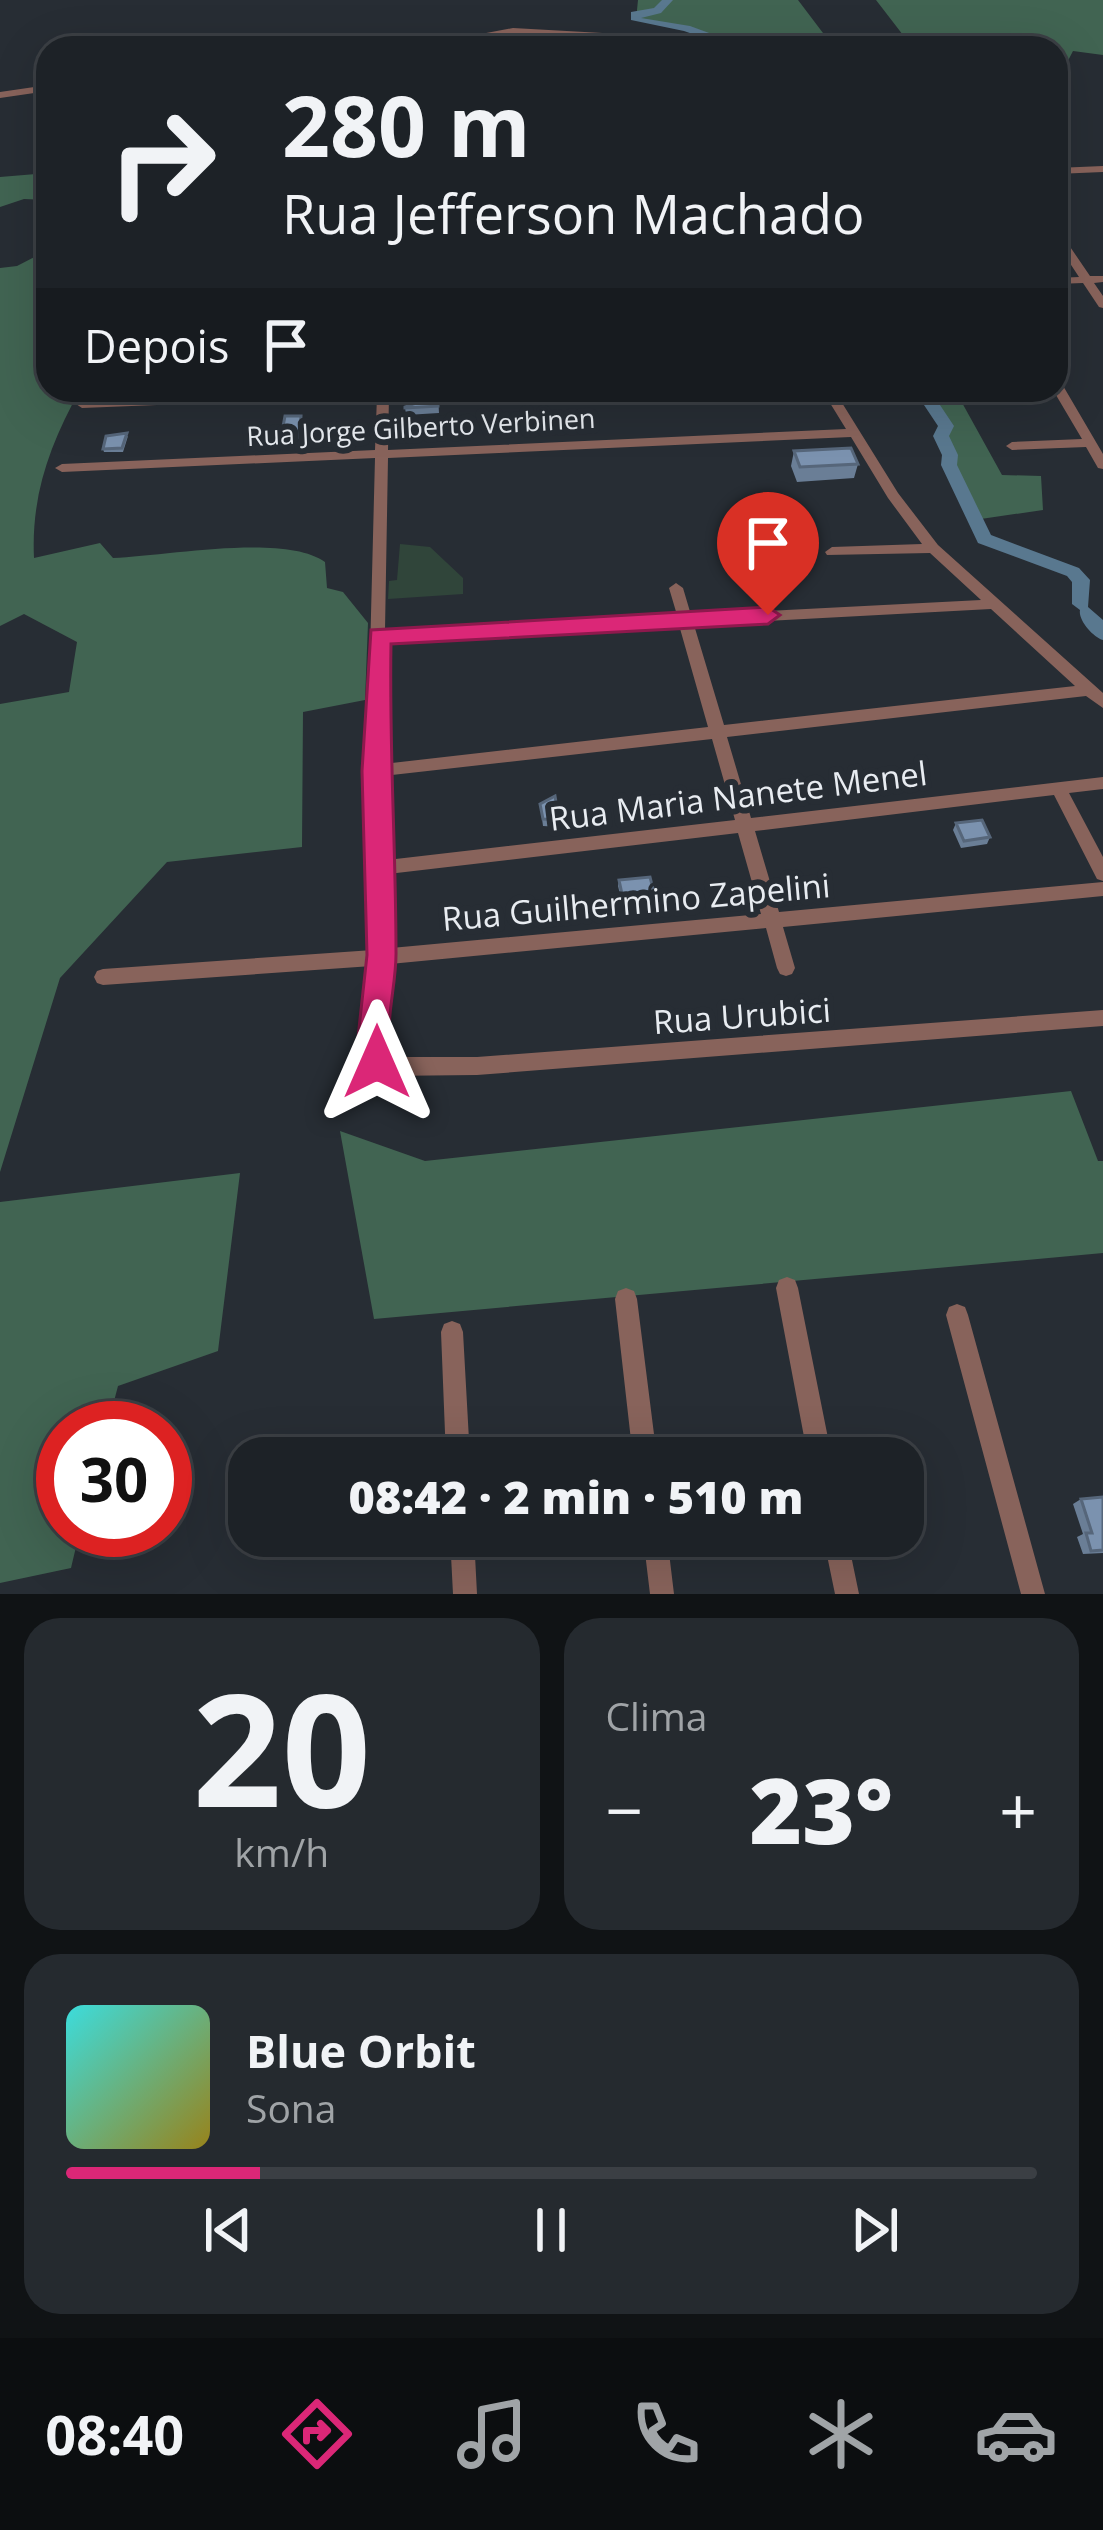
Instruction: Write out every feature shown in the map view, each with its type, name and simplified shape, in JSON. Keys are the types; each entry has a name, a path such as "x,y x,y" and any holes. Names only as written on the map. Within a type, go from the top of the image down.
{"street":[{"path":"513,31 514,36"},
{"path":"490,36 513,31 596,36"},
{"path":"0,95 36,90"},
{"path":"1068,171 1101,172"},
{"path":"1068,252 1103,305"},
{"path":"1068,281 1103,279"},
{"path":"82,404 132,402"},
{"path":"382,955 375,771 383,402"},
{"path":"835,402 933,548 1103,703"},
{"path":"1066,402 1103,465"},
{"name":"Rua Jorge Gilberto Verbinen","path":"62,468 854,433"},
{"path":"1013,448 1092,445"},
{"path":"832,552 933,548"},
{"path":"676,588 787,968"},
{"path":"379,636 993,604"},
{"path":"375,771 1089,690"},
{"name":"Rua Maria Nanete Menel","path":"380,868 1103,784"},
{"path":"1059,789 1103,874"},
{"name":"Rua Guilhermino Zapelini","path":"103,977 1103,889"},
{"name":"Rua Urubici","path":"382,955 373,1047 377,1062 385,1067 477,1066 1103,1018"},
{"path":"787,1288 816,1437"},
{"path":"626,1300 642,1437"},
{"path":"957,1315 1034,1594"},
{"path":"452,1331 457,1437"},
{"path":"463,1557 465,1594"},
{"path":"658,1557 662,1594"},
{"path":"839,1557 847,1594"}],"green space":[{"path":"638,0 798,0 823,33 712,36 636,20"},
{"path":"876,0 1103,0 1103,55 1073,51 1068,61 1068,36 904,36"},
{"path":"36,174 36,200 0,207 0,177"},
{"path":"36,256 36,402 74,402 45,471 36,513 34,558 100,543 113,558 254,547 307,553 325,562 327,588 343,592 368,623 365,700 303,712 302,847 167,862 60,978 0,1172 0,704 69,692 77,642 24,614 0,626 0,268"},
{"path":"930,402 962,402 1002,475 1041,476 1043,510 974,520 941,436 946,426"},
{"path":"400,544 430,547 463,578 463,594 388,599 389,581 397,580"},
{"path":"1071,1091 1098,1161 1103,1161 1103,1253 374,1319 340,1131 425,1161"},
{"path":"240,1173 218,1351 118,1386 114,1401 36,1401 36,1557 74,1557 71,1568 0,1583 0,1202"}],"building":[{"path":"419,402 438,402 438,406 405,407"},
{"path":"285,416 301,416 300,431 282,432"},
{"path":"127,433 122,448 103,449 106,436"},
{"path":"851,448 858,464 800,467 794,451"},
{"path":"555,796 559,820 543,819 540,804"},
{"path":"982,820 990,837 964,841 956,823"},
{"path":"650,877 657,905 625,908 619,880"},
{"path":"1103,1497 1103,1550 1091,1551 1086,1533 1092,1533 1081,1499"}],"waterway":[{"path":"668,0 657,11 635,14 636,20 709,36"},
{"path":"930,402 946,426 941,436 950,455 949,465 984,539 1073,572 1081,580 1081,604"},
{"path":"1087,613 1103,633"}],"route":[{"path":"377,1062 373,1029 382,955 375,771 379,636 768,615"}]}
